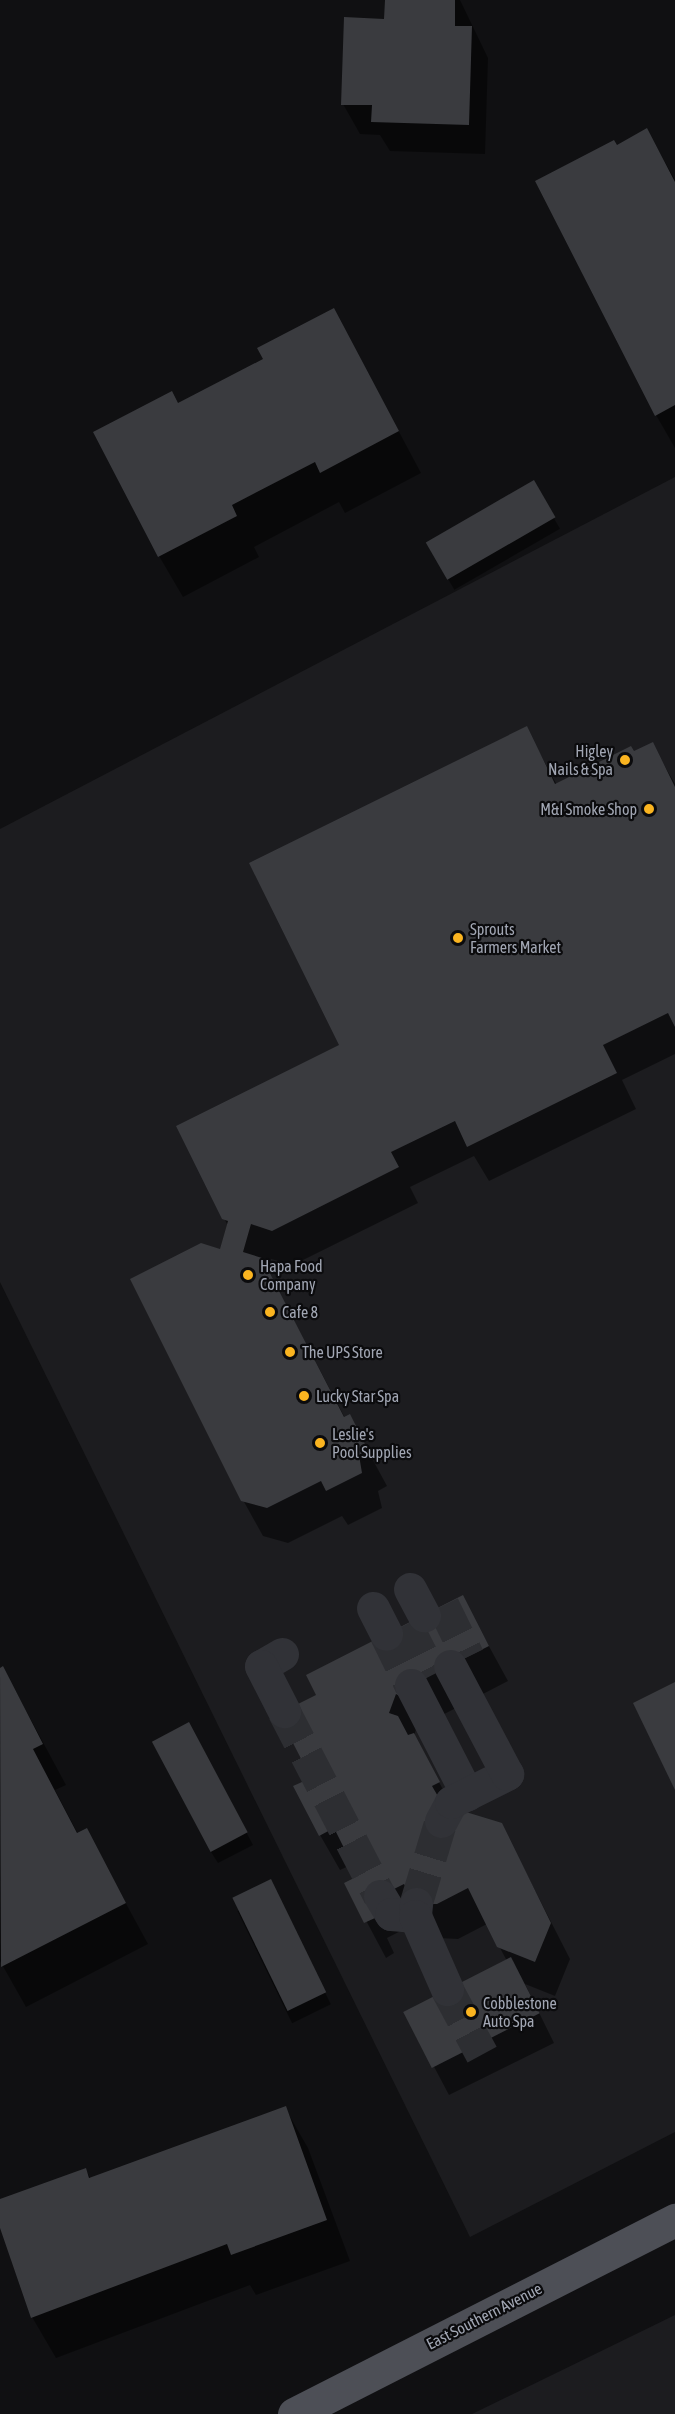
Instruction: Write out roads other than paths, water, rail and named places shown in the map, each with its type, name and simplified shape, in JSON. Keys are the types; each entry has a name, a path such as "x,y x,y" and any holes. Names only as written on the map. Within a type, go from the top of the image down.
{"main road":[{"name":"East Southern Avenue","path":"294,2414 675,2220"}],"lane":[{"path":"282,1654 261,1666 284,1711"},
{"path":"440,1670 522,1766"},
{"path":"440,1670 479,1788"},
{"path":"440,1670 507,1774 451,1802 441,1821"},
{"path":"380,1896 392,1914 415,1910 447,1989"}],"tunnel":[{"path":"443,1605 468,1656"},
{"path":"406,1624 432,1675"},
{"path":"386,1634 411,1685"},
{"path":"284,1711 380,1896"},
{"path":"416,1904 441,1821"},
{"path":"447,1989 482,2054"}],"place":[{"name":"Higley Nails & Spa","path":"625,760"},
{"name":"M&I Smoke Shop","path":"649,809"},
{"name":"Sprouts Farmers Market","path":"458,938"},
{"name":"Hapa Food Company","path":"248,1275"},
{"name":"Cafe 8","path":"270,1312"},
{"name":"The UPS Store","path":"290,1352"},
{"name":"Lucky Star Spa","path":"304,1396"},
{"name":"Leslie's Pool Supplies","path":"320,1443"},
{"name":"Cobblestone Auto Spa","path":"471,2012"}]}
